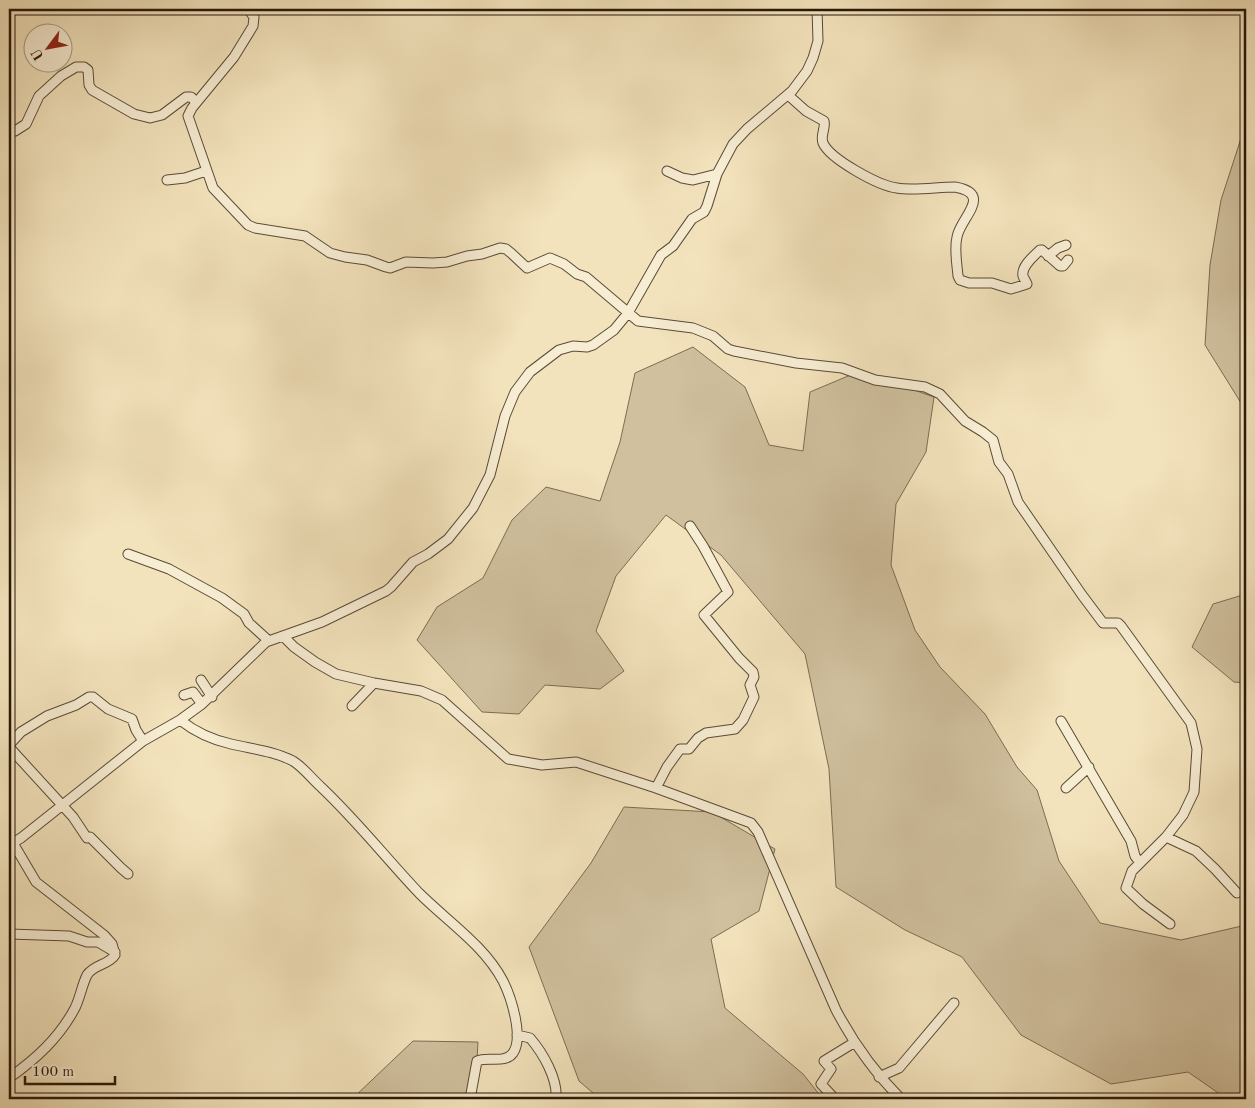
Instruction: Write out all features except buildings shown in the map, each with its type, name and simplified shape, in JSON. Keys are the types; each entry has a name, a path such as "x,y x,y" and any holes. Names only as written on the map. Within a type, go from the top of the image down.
{"street":[{"path":"248,9 254,17 253,26 234,58 196,102 188,116 206,171 216,192 248,225 255,228 304,236 330,253 367,260 390,268 406,262 447,262 500,248 506,249 527,268 546,259 554,259 577,274 586,277 638,320 646,323 686,326 712,336 728,349 734,351 796,363 842,368 875,380 925,387 940,394 965,422 990,436 995,443 999,462 1010,478 1018,502 1082,595 1104,623 1118,623 1121,626 1193,728 1197,748 1194,792 1183,816 1166,837 1132,871 1126,888 1143,904 1170,924"},
{"path":"9,1078 42,1053 54,1040 76,1006 88,974 96,966 112,959 115,952 109,940 96,928 36,882 11,844 143,741 180,720 212,697 263,644 322,622 386,591 413,562 448,539 473,508 484,489 492,468 505,416 515,392 530,372 559,350 573,346 587,347 593,345 614,330 628,312 662,255 673,246 692,219 704,212 717,174 733,144 747,129 788,95 807,71 818,41 817,9"},
{"path":"9,125 15,131 26,124 39,96 61,76 76,67 84,67 88,70 89,85 92,90 141,117 150,118 162,115 186,97 191,97 196,102"},
{"path":"788,95 806,110 824,120 823,142 830,152 846,166 897,188 955,187 964,188 971,193 974,205 957,237 958,276 960,280 971,283 994,283 1014,289 1027,284 1023,275 1024,271 1028,263 1038,252 1042,250 1061,266 1068,260"},
{"path":"167,180 185,178 206,171"},
{"path":"667,171 682,178 693,180 717,174"},
{"path":"1048,256 1061,246 1066,245"},
{"path":"656,788 667,767 680,749 689,749 698,738 710,732 735,729 743,720 754,697 750,685 754,677 753,672 704,615 728,592 690,526"},
{"path":"128,554 169,569 222,598 244,614 249,624 270,641"},
{"path":"283,636 294,647 336,674 421,691 442,700 508,759 542,765 576,762 656,788 744,820 755,827 836,1010 879,1077 901,1099"},
{"path":"201,680 212,697"},
{"path":"352,706 374,683"},
{"path":"184,695 193,692 202,704"},
{"path":"128,874 90,837 88,838 73,817 9,746 21,732 47,716 76,705 89,697 132,719 143,741"},
{"path":"180,720 189,728 222,742 271,753 294,762 334,799 418,891 491,962 506,989 517,1025 517,1035 514,1052 508,1058 477,1061 470,1099"},
{"path":"1061,721 1131,841 1135,856 1140,863"},
{"path":"1066,788 1089,767"},
{"path":"1166,837 1196,851 1236,893"},
{"path":"9,934 69,936 87,942 98,942 115,952"},
{"path":"879,1077 899,1068 954,1004"},
{"path":"517,1035 530,1038 539,1051 556,1086 556,1099"},
{"path":"835,1099 821,1084 831,1068 824,1060 855,1042"}],"shaded area":[{"path":"1246,123 1246,411 1205,345 1210,265 1221,200"},
{"path":"693,347 745,387 769,445 803,451 810,392 860,371 934,397 926,452 896,504 891,565 915,630 940,667 985,714 1017,767 1037,790 1059,861 1100,923 1181,940 1246,925 1246,1099 1227,1099 1188,1072 1111,1084 1021,1035 962,957 905,930 836,887 829,769 805,654 721,555 666,515 616,576 596,631 624,671 600,689 545,685 519,714 482,712 417,640 437,607 483,578 512,520 546,487 600,501 620,442 635,373"},
{"path":"1246,594 1246,683 1234,682 1192,647 1213,604"},
{"path":"624,807 712,812 775,849 759,911 711,939 725,1008 803,1074 823,1099 600,1099 579,1081 529,947 591,863"},
{"path":"413,1041 478,1042 475,1099 352,1099"}]}
